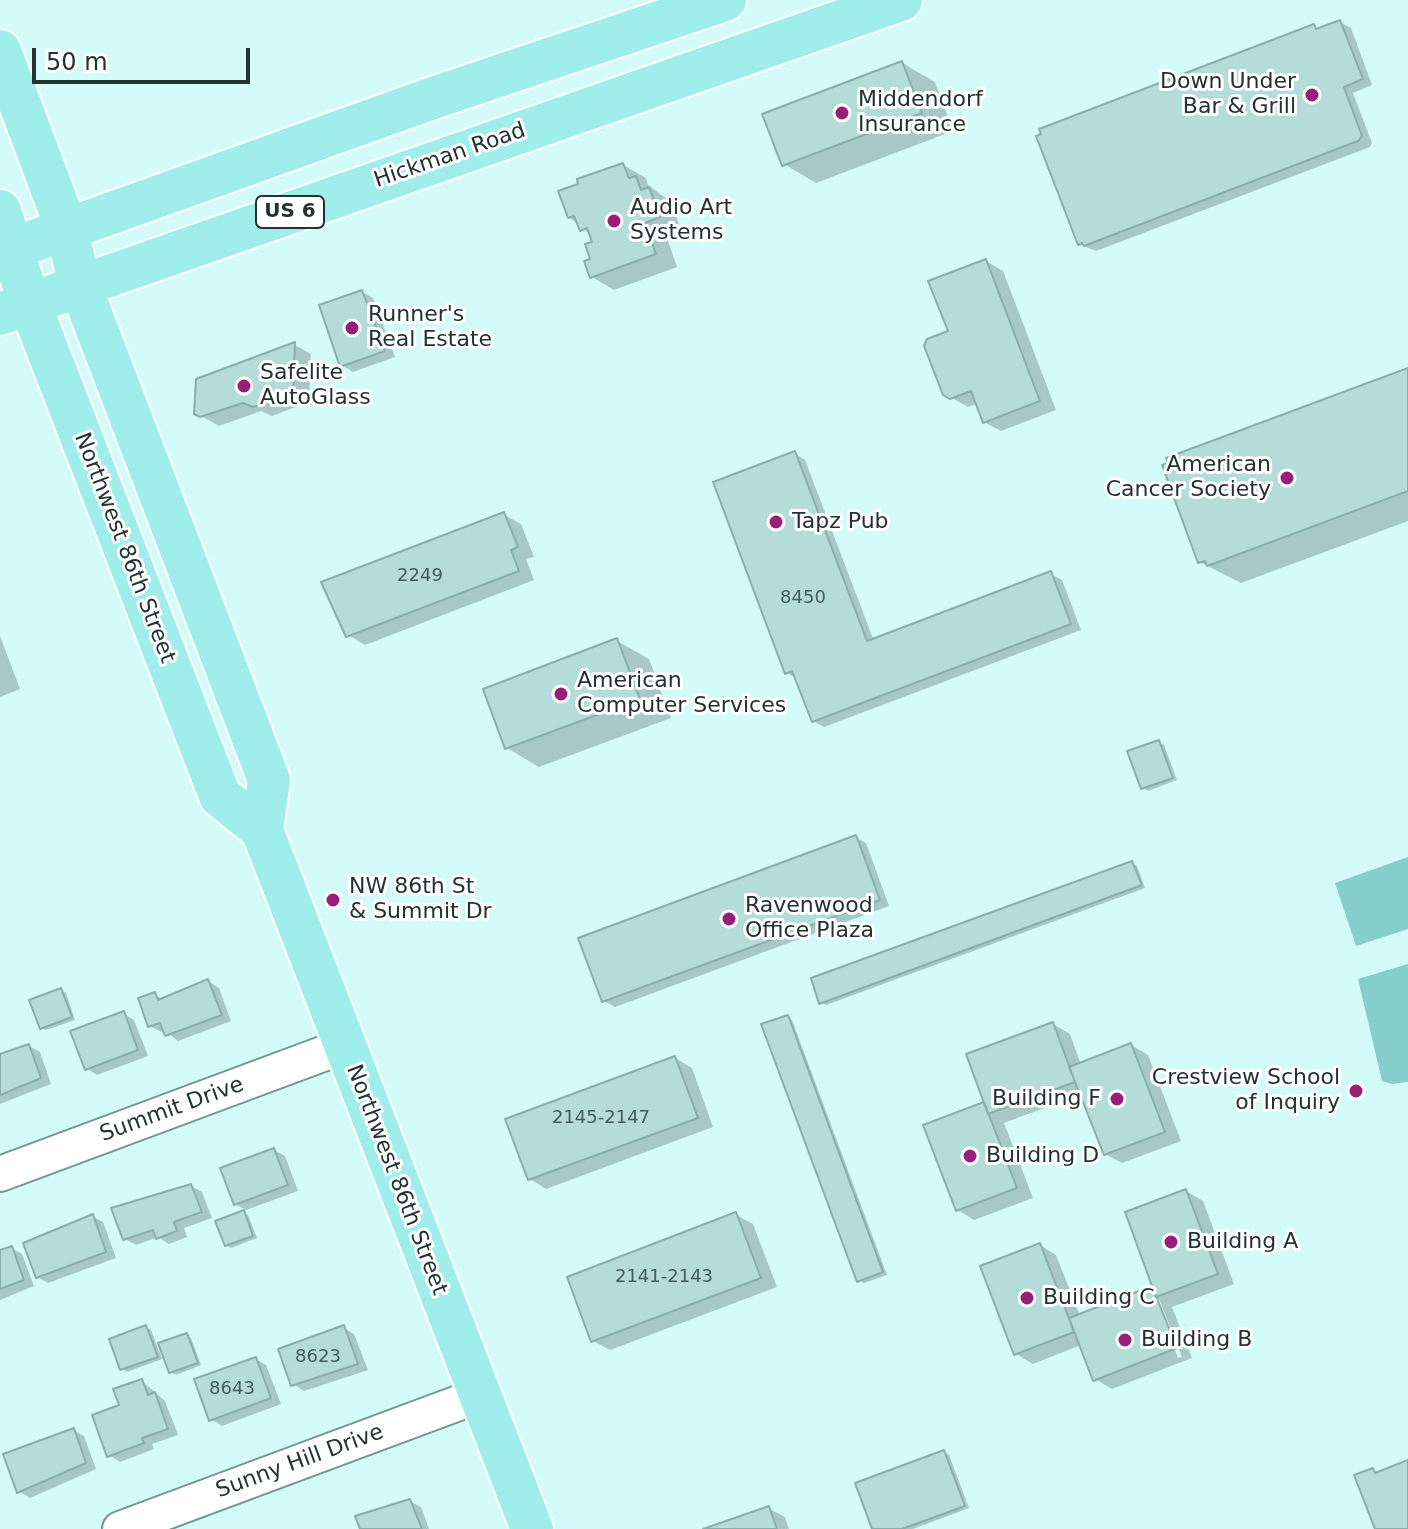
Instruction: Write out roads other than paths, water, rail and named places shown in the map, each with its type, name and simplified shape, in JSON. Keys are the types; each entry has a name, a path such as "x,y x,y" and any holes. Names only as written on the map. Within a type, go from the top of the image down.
{"main road":[{"path":"4,237 66,227 725,0"},
{"name":"Hickman Road","path":"15,308 901,0"},
{"name":"Northwest 86th Street","path":"0,51 66,227 80,285 269,780 262,830 532,1529"},
{"name":"Northwest 86th Street","path":"4,237 15,308 220,796 262,830"}],"street":[{"name":"Summit Drive","path":"0,1174 344,1046"},
{"name":"Sunny Hill Drive","path":"120,1529 480,1395"}],"place":[{"name":"Down Under Bar & Grill","path":"1312,95"},
{"name":"Middendorf Insurance","path":"842,113"},
{"name":"Audio Art Systems","path":"614,221"},
{"name":"Runner's Real Estate","path":"352,328"},
{"name":"Safelite AutoGlass","path":"244,386"},
{"name":"American Cancer Society","path":"1287,478"},
{"name":"Tapz Pub","path":"776,522"},
{"name":"American Computer Services","path":"561,694"},
{"name":"NW 86th St & Summit Dr","path":"333,900"},
{"name":"Ravenwood Office Plaza","path":"729,919"},
{"name":"Crestview School of Inquiry","path":"1356,1091"},
{"name":"Building F","path":"1117,1099"},
{"name":"Building D","path":"970,1156"},
{"name":"Building A","path":"1171,1242"},
{"name":"Building C","path":"1027,1298"},
{"name":"Building B","path":"1125,1340"}]}
